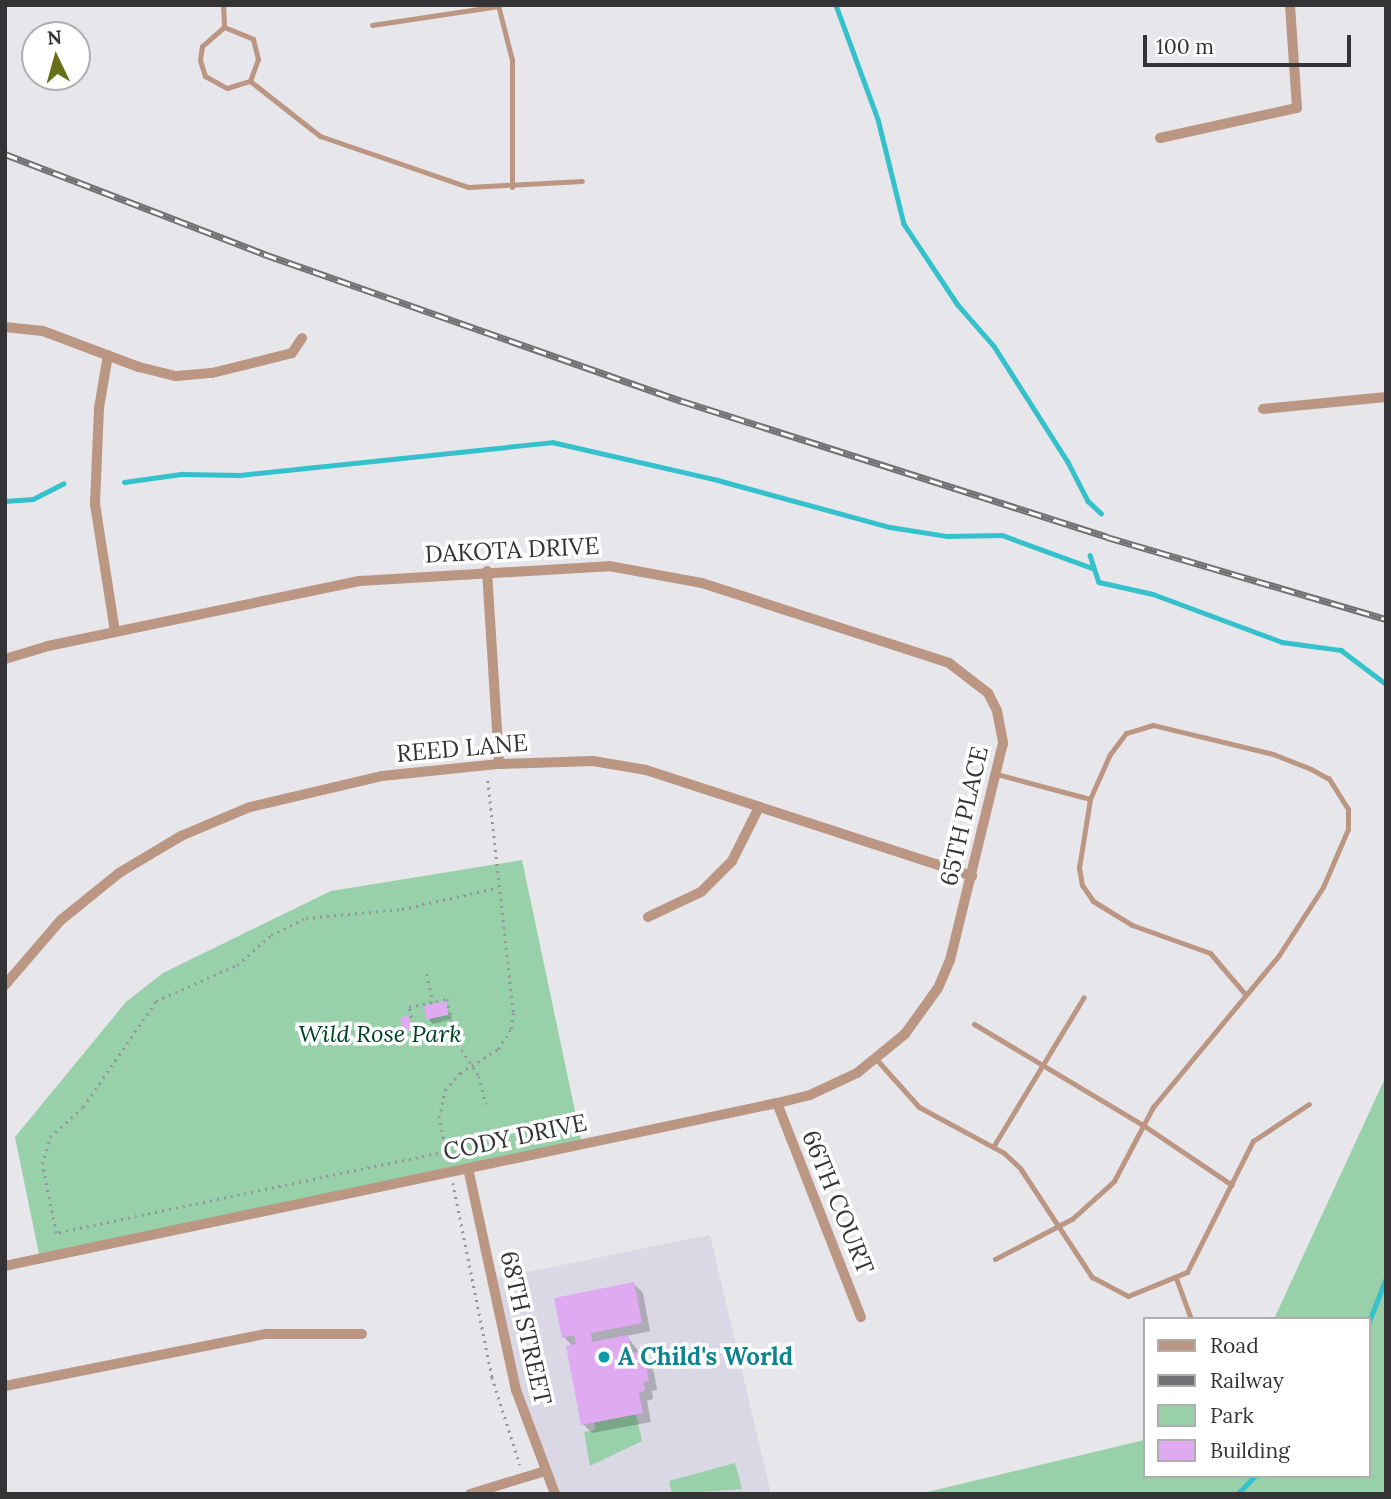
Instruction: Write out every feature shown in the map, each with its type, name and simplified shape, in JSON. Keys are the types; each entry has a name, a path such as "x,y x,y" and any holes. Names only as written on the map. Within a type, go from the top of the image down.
{"street":[{"path":"1160,138 1297,108 1290,5"},
{"path":"5,327 43,331 159,373 198,376 292,353 302,338"},
{"path":"108,355 99,408 95,504 115,631"},
{"path":"1263,409 1386,397"},
{"name":"DAKOTA DRIVE","path":"5,659 115,631 360,581 487,571 609,566 679,577 949,663 977,681 996,707"},
{"path":"487,571 499,764"},
{"name":"65TH PLACE","path":"958,935 1003,743 996,707"},
{"name":"REED LANE","path":"5,985 61,920 119,873 181,836 250,807 307,791 382,776 499,764 593,761 646,770 758,809 972,876"},
{"path":"648,917 701,892 732,861 758,809"},
{"name":"CODY DRIVE","path":"5,1266 777,1103 833,1086 877,1060 922,1013 938,988 958,935"},
{"name":"66TH COURT","path":"777,1103 861,1317"},
{"name":"68TH STREET","path":"468,1168 516,1390 555,1494"},
{"path":"5,1386 266,1334 362,1334"},
{"path":"470,1494 545,1471"}],"lane":[{"path":"223,5 224,27"},
{"path":"372,25 498,6 511,48 512,187"},
{"path":"224,27 202,46 200,60 205,76 227,88 250,81"},
{"path":"224,27 253,39 258,59 250,81"},
{"path":"250,81 320,136 468,187 512,187 582,181"},
{"path":"995,1259 1061,1224 1114,1181 1153,1107 1246,995 1279,955 1323,887 1348,829 1348,809 1329,779 1273,754 1153,725 1126,733 1110,754 1090,799 1079,868 1082,885 1093,901 1132,925 1210,953 1246,995"},
{"path":"997,774 1090,799"},
{"path":"993,1147 1084,997"},
{"path":"974,1024 1143,1125 1232,1185"},
{"path":"877,1060 919,1107 993,1147 1020,1168 1061,1224 1092,1277 1128,1296 1187,1272 1254,1141 1309,1104"},
{"path":"1176,1278 1190,1317"}],"path":[{"path":"487,777 496,888 509,952 513,1012 505,1041 451,1081 441,1100 439,1118 492,1377 525,1477"},
{"path":"445,1152 56,1233 42,1164 50,1137 83,1107 156,1001 237,965 271,935 306,918 402,909 496,888"},
{"path":"427,974 433,1002"},
{"path":"454,1030 415,1038 409,1007 447,999 454,1030 454,1038 473,1066 486,1104"}],"shaded area":[{"path":"710,1235 771,1494 555,1494 532,1438 492,1279"}],"green space":[{"name":"Wild Rose Park","path":"522,860 582,1144 40,1259 15,1137 126,1002 163,973 331,891"},
{"path":"1386,1076 1386,1494 919,1494 1142,1440 1142,1478 1370,1478 1370,1317 1275,1317"},
{"path":"636,1414 642,1441 590,1466 584,1432 595,1430 594,1422"},
{"path":"735,1463 742,1489 672,1494 669,1481"}],"building":[{"path":"446,1001 449,1015 426,1019 424,1006"},
{"path":"409,1016 412,1030 403,1032 400,1018"},
{"name":"A Child's World","path":"634,1282 642,1323 591,1333 592,1342 628,1335 632,1353 639,1352 640,1361 645,1361 649,1381 644,1382 645,1391 639,1392 643,1413 581,1425 566,1346 576,1344 574,1335 562,1338 554,1298"}],"waterway":[{"path":"836,5 878,119 904,224 958,305 994,346 1068,462 1088,501 1101,513"},
{"path":"124,482 182,474 240,475 552,442 714,479 890,527 947,536 1002,535 1092,568"},
{"path":"5,501 33,499 63,484"},
{"path":"1090,555 1099,582 1153,594 1282,642 1341,650 1386,684"},
{"path":"1370,1319 1386,1278"},
{"path":"1237,1494 1253,1478"}],"railway":[{"path":"5,154 264,254 682,401 1107,537 1386,619"}],"place":[{"name":"A Child's World","path":"604,1357"}]}
